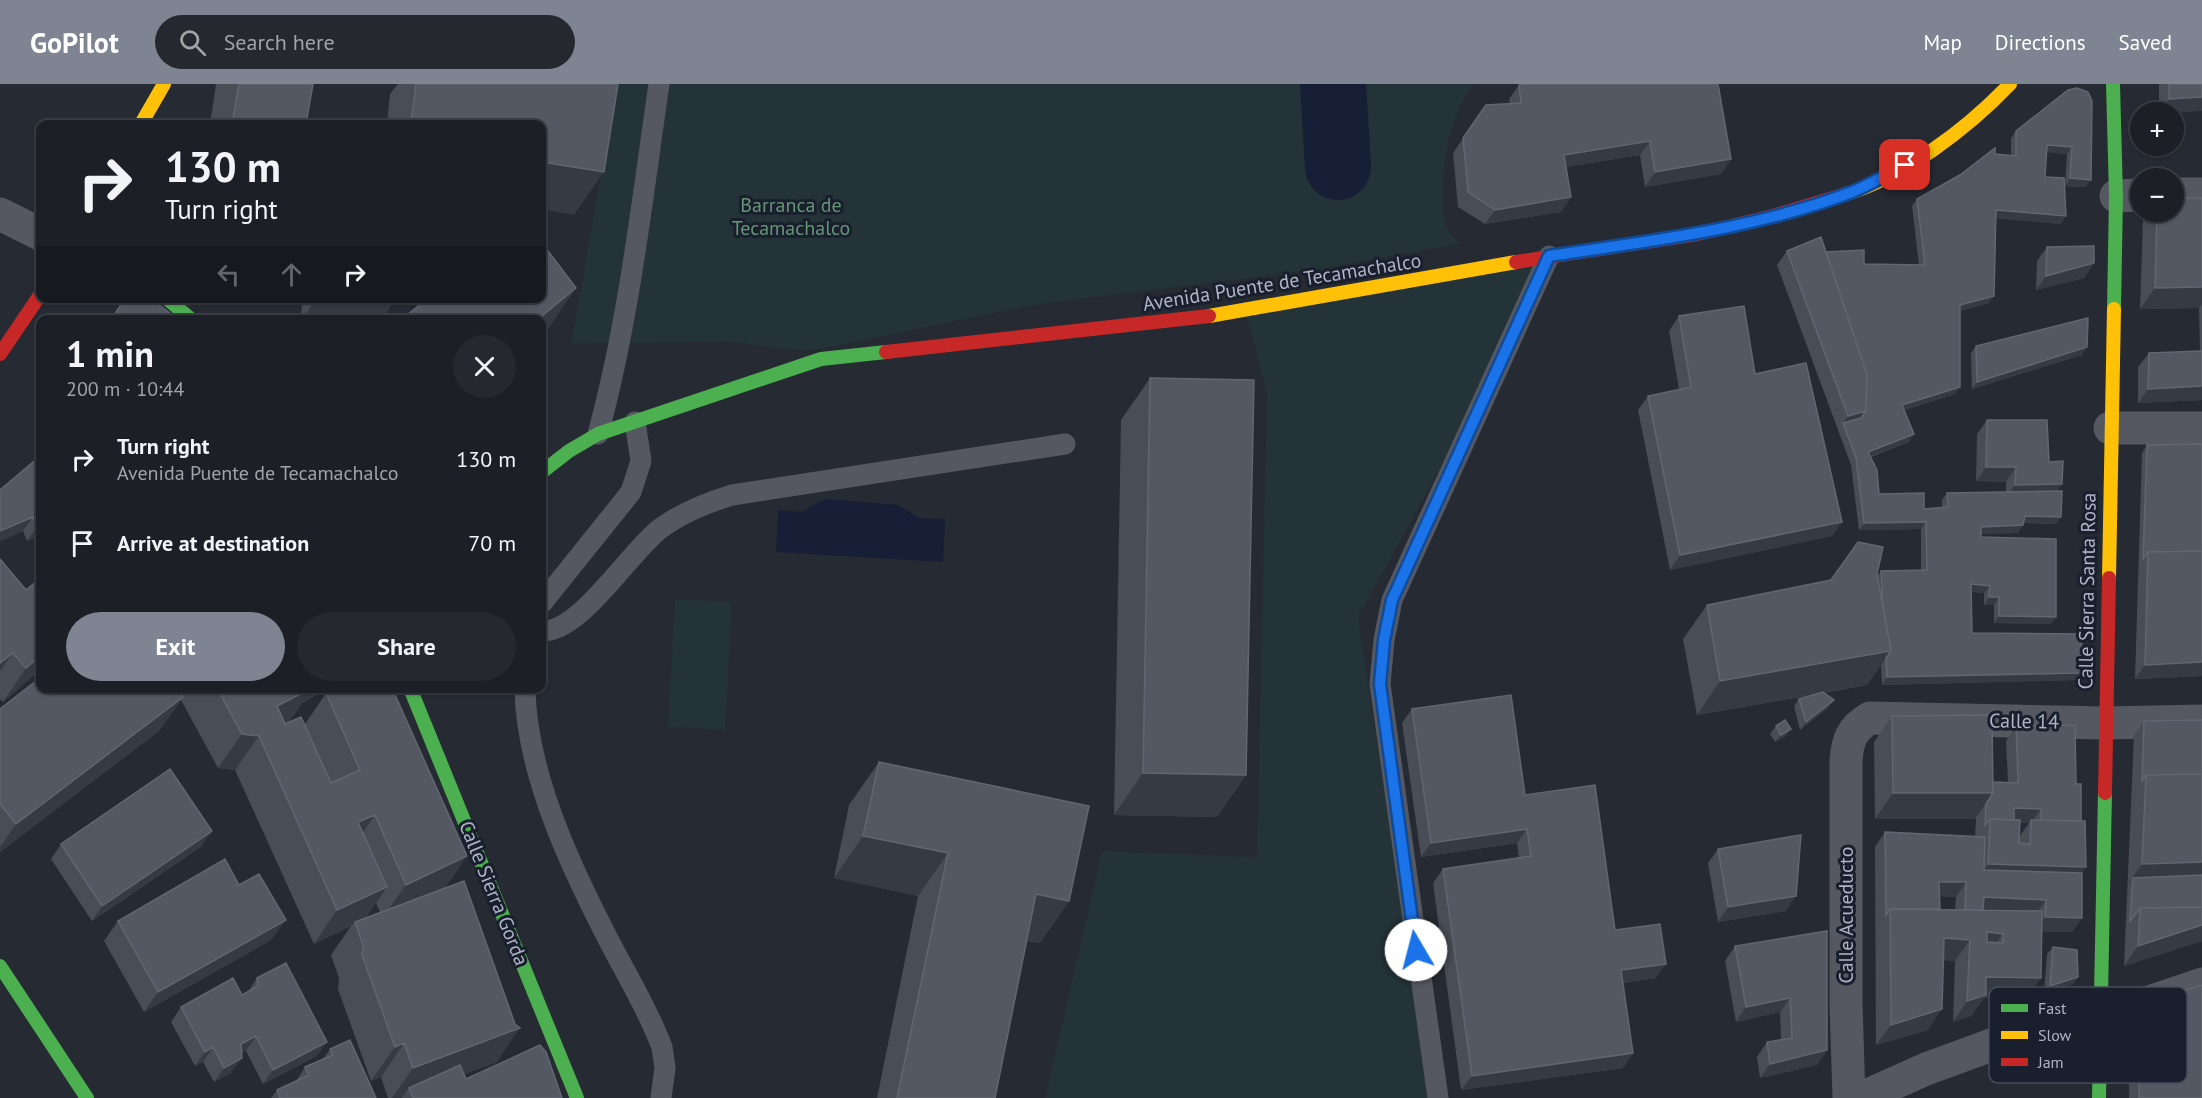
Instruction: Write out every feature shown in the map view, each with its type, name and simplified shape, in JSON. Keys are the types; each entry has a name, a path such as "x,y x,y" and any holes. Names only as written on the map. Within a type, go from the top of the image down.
{"main road":[{"path":"143,120 164,84"},
{"name":"Avenida Puente de Tecamachalco","path":"546,469 569,451 598,434 821,359 1185,320 1549,256 1698,234 1773,216 1853,192 1923,157 1985,110 2010,84"},
{"name":"Calle Sierra Santa Rosa","path":"2102,987 2109,428 2128,195 2113,84"},
{"path":"0,354 36,301"},
{"path":"172,303 186,315"},
{"name":"Calle Sierra Gorda","path":"412,693 577,1098"},
{"path":"0,966 87,1098"},
{"name":"Calle Sierra Santa Rosa","path":"2099,1098 2100,1083"}],"street":[{"path":"2184,194 2202,194"},
{"path":"0,214 36,232"},
{"path":"2109,428 2202,428"},
{"name":"Calle 14","path":"1851,732 1870,718 2105,723 2202,721"},
{"name":"Calle Acueducto","path":"1849,1098 1846,1003 1846,760 1851,732"},
{"path":"2187,989 2202,984"},
{"path":"1861,1098 1926,1069 1989,1046"}],"lane":[{"path":"598,434 612,383 627,303 659,84"},
{"path":"1438,1098 1384,718 1380,684 1384,640 1392,600 1549,256"},
{"path":"546,598 631,492 641,461 635,422"},
{"path":"546,630 568,624 659,530 707,503 732,495 1065,444"},
{"path":"526,693 532,752 551,809 579,881 662,1047 665,1068 662,1098"}],"green space":[{"name":"Barranca de Tecamachalco","path":"617,84 1474,84 1458,112 1444,169 1445,221 1460,244 1319,269 1039,304 820,349 793,350 734,342 571,343"},
{"path":"1560,251 1358,617 1430,1098 1045,1098 1102,851 1257,857 1267,394 1243,302"},
{"path":"675,599 732,602 725,730 668,727"}],"water":[{"path":"825,499 898,505 919,518 945,519 943,562 776,552 778,510 801,512"}],"building":[{"path":"239,84 313,84 307,120 233,120"},
{"path":"416,84 618,84 604,172 546,163 546,120 412,120"},
{"path":"1718,84 1731,159 1655,172 1650,141 1564,155 1571,197 1495,210 1468,192 1463,138 1486,105 1521,103 1519,85"},
{"path":"2169,84 2202,84 2202,97 2169,99"},
{"path":"2077,88 2088,92 2092,101 2091,180 2070,178 2072,147 2047,145 2045,177 2064,178 2066,216 1996,210 1994,296 1960,305 1960,387 1902,405 1914,434 1868,452 1877,470 1879,494 1924,493 1924,509 1948,507 1947,493 2062,491 2061,517 2025,516 2023,525 1981,527 1981,537 2056,539 2056,617 1999,616 1999,597 1989,597 1990,586 1971,584 1972,633 2082,634 2081,673 1887,677 1886,658 1891,651 1883,608 1881,571 1927,570 1926,522 1864,523 1856,458 1843,423 1861,418 1866,411 1867,375 1826,252 1864,250 1864,264 1925,265 1917,199 1960,175 1995,148 1995,154 2016,156 2016,131 2068,90"},
{"path":"2184,198 2202,198 2202,287 2155,288 2157,222 2184,222"},
{"path":"1821,237 1867,375 1866,411 1848,416 1787,251"},
{"path":"2094,246 2094,263 2046,276 2047,247"},
{"path":"546,248 576,288 543,315 407,315 422,303 546,303"},
{"path":"122,303 157,303 172,315 114,315"},
{"path":"1744,306 1755,374 1806,363 1842,522 1680,555 1648,396 1691,387 1679,316"},
{"path":"2088,318 2087,347 1977,382 1976,346"},
{"path":"2202,351 2202,386 2148,389 2149,353"},
{"path":"1150,378 1254,380 1246,775 1143,773"},
{"path":"1987,420 2047,420 2049,462 2063,461 2062,484 2015,485 2016,467 1986,467"},
{"path":"2202,444 2202,551 2148,552 2143,559 2147,445"},
{"path":"36,460 36,524 33,517 0,531 0,490"},
{"path":"1858,542 1883,547 1877,574 1891,651 1720,681 1707,605 1831,580"},
{"path":"2202,551 2202,662 2145,665 2148,552"},
{"path":"0,559 26,590 36,582 36,659 26,668 13,653 0,663"},
{"path":"36,681 36,693 180,693 183,697 16,824 0,804 0,709"},
{"path":"1823,692 1834,700 1806,722 1799,699"},
{"path":"220,693 302,693 277,706 285,724 301,717 331,783 360,770 326,693 394,693 467,856 406,885 375,815 358,822 387,887 337,910 259,736 242,734"},
{"path":"1511,695 1525,795 1595,785 1615,930 1660,924 1666,964 1621,970 1633,1053 1472,1076 1443,869 1531,856 1527,829 1431,843 1412,709"},
{"path":"1992,715 1993,793 1893,793 1892,716"},
{"path":"1785,720 1791,729 1781,735 1776,726"},
{"path":"2202,720 2202,774 2146,775 2142,781 2144,721"},
{"path":"2075,725 2076,784 2081,784 2081,821 2041,820 2041,809 2014,808 2014,820 1990,819 1985,825 1986,804 1993,793 1993,782 2018,783 2016,726"},
{"path":"879,762 1089,806 1069,901 1036,894 995,1098 897,1098 948,853 863,836"},
{"path":"170,769 212,831 102,906 61,844"},
{"path":"2202,774 2202,862 2142,864 2146,775"},
{"path":"1990,819 2020,820 2019,843 2030,844 2031,820 2085,821 2086,867 1988,864"},
{"path":"1885,832 1985,837 1984,870 2082,873 2082,918 2045,917 2046,900 1984,897 1983,910 1965,910 1966,882 1939,882 1940,909 1890,909 1886,915"},
{"path":"1801,835 1796,896 1728,907 1718,849"},
{"path":"225,859 239,885 259,874 286,920 158,992 118,921"},
{"path":"2202,875 2202,907 2140,908 2130,921 2133,878"},
{"path":"464,881 515,1024 520,1028 413,1068 404,1043 395,1047 362,955 363,945 355,922"},
{"path":"2202,907 2202,925 2138,946 2140,908"},
{"path":"1890,909 2042,911 2041,978 1986,977 1986,995 1967,1001 1970,940 1944,938 1942,1009 1891,1025","holes":["1987,932 2003,934 2003,943 1987,942"]},
{"path":"1827,931 1827,1050 1770,1064 1767,1042 1792,1038 1790,998 1746,1007 1735,946"},
{"path":"2053,947 2077,950 2078,977 2050,986"},
{"path":"286,963 327,1042 273,1070 256,1036 241,1044 242,1058 224,1068 213,1047 205,1052 181,1007 233,978 242,995 258,986 257,978"},
{"path":"2202,985 2202,1098 2139,1098 2139,1083 2187,1083 2187,990"},
{"path":"350,1040 376,1098 280,1098 277,1090 309,1075 305,1067 333,1055 330,1049"},
{"path":"540,1045 546,1052 562,1098 413,1098 409,1088 460,1065 466,1079"}],"waterway":[{"path":"1333,84 1338,167"}],"traffic: fast":[{"path":"2113,84 2116,196 2114,309"},
{"path":"172,303 186,315"},
{"path":"546,469 569,451 598,434 821,359 886,352"},
{"path":"412,693 577,1098"},
{"path":"2101,987 2105,793"},
{"path":"0,966 87,1098"},
{"path":"2099,1083 2099,1098"}],"traffic: slow":[{"path":"143,120 164,84"},
{"path":"1843,195 1889,176 1933,150 1974,118 2010,84"},
{"path":"1209,316 1516,262"},
{"path":"2109,578 2114,309"}],"traffic: jam":[{"path":"1516,262 1698,234 1773,216 1843,195"},
{"path":"0,354 36,301"},
{"path":"886,352 1209,316"},
{"path":"2105,793 2109,578"}],"route":[{"path":"1416,950 1380,684 1384,640 1392,600 1549,256 1698,234 1773,216 1853,192 1905,165"}]}
